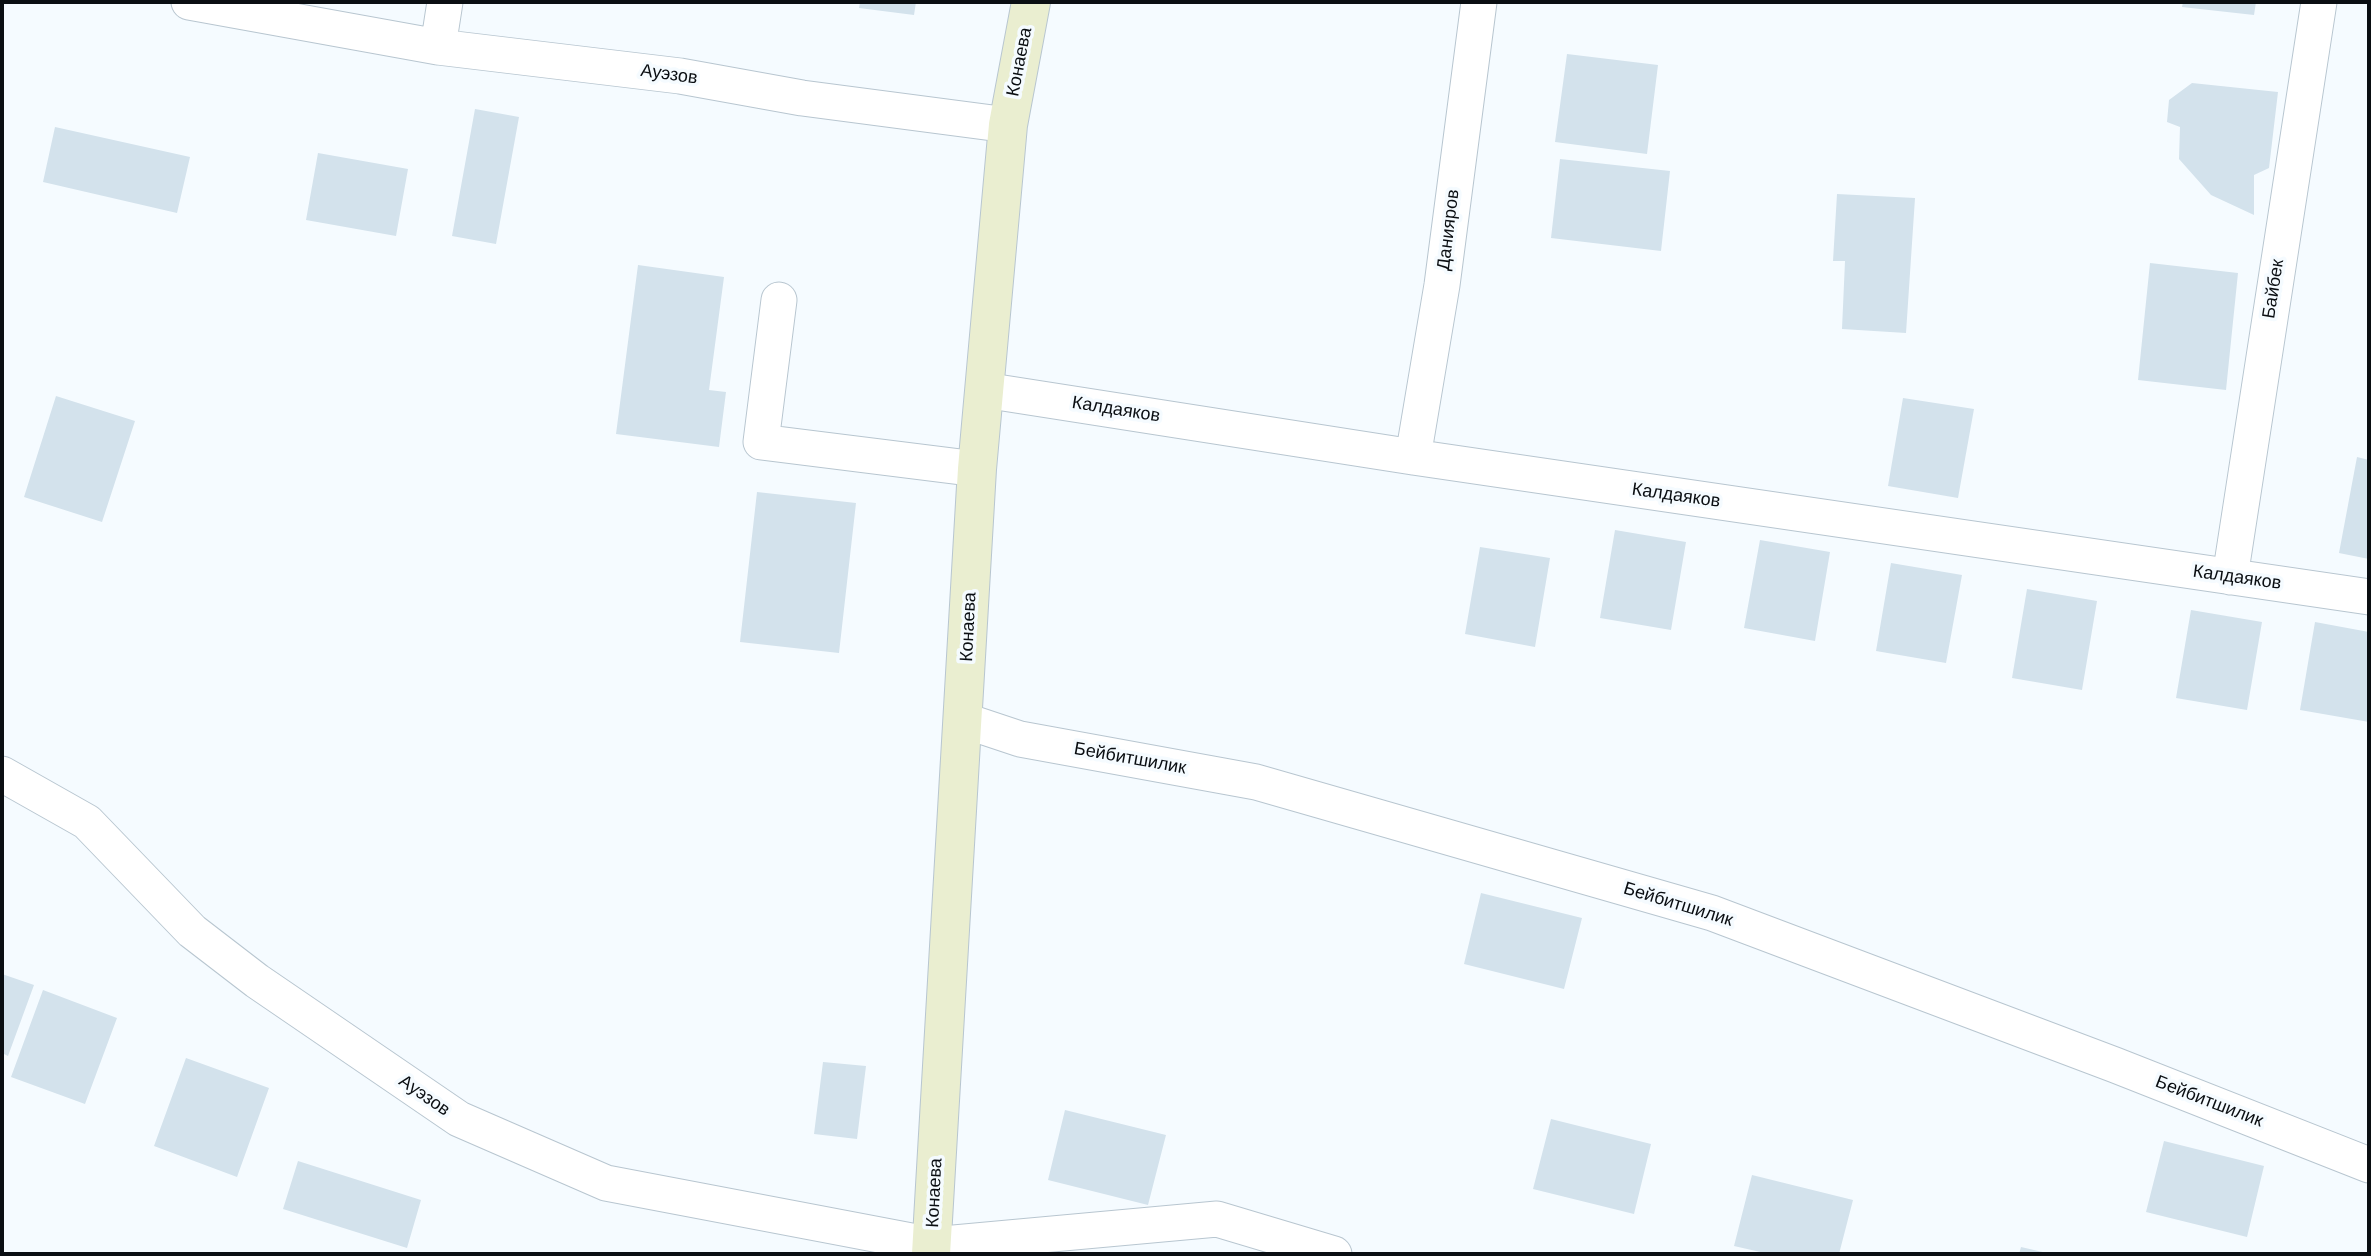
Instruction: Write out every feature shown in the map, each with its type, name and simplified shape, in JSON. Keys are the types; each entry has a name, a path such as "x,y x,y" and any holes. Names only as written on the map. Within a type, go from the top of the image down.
{"main road":[{"name":"Конаева","path":"938,1251 977,470 1008,125 1031,2"}],"street":[{"name":"Ауэзов","path":"189,2 333,15 439,47 680,76 802,98 1008,125"},
{"path":"439,47 445,2"},
{"name":"Данияров","path":"1413,457 1442,285 1479,2"},
{"name":"Байбек","path":"2230,577 2319,2"},
{"path":"779,300 761,442 977,470"},
{"name":"Калдаяков","path":"984,390 1413,457 2369,597"},
{"name":"Бейбитшилик","path":"963,720 1020,739 1256,782 1712,913 2115,1065 2369,1165"},
{"name":"Ауэзов","path":"2,774 87,822 192,931 257,981 459,1119 607,1183 938,1251 1217,1219 1334,1254"}],"building":[{"path":"860,2 916,2 914,15 859,8"},
{"path":"2183,2 2256,2 2254,15 2182,7"},
{"path":"1567,54 1658,65 1647,154 1555,142"},
{"path":"2192,83 2278,92 2269,168 2254,175 2254,215 2211,195 2179,159 2180,127 2167,122 2169,100"},
{"path":"475,109 519,117 496,244 452,236"},
{"path":"55,127 190,157 177,213 43,182"},
{"path":"318,153 408,169 396,236 306,220"},
{"path":"1560,159 1670,171 1661,251 1551,238"},
{"path":"1837,194 1915,198 1906,333 1842,329 1845,261 1833,261"},
{"path":"2150,263 2238,273 2226,390 2138,380"},
{"path":"638,265 724,277 709,390 726,392 719,447 616,434"},
{"path":"56,396 135,421 102,522 24,497"},
{"path":"1903,398 1974,409 1958,498 1888,486"},
{"path":"2357,457 2369,460 2369,559 2339,553"},
{"path":"757,492 856,503 839,653 740,642"},
{"path":"1615,530 1686,542 1671,630 1600,618"},
{"path":"1760,540 1830,552 1815,641 1744,628"},
{"path":"1480,547 1550,558 1535,647 1465,634"},
{"path":"1891,563 1962,575 1946,663 1876,651"},
{"path":"2027,589 2097,601 2082,690 2012,678"},
{"path":"2191,610 2262,622 2247,710 2176,698"},
{"path":"2315,622 2369,632 2369,722 2300,710"},
{"path":"1481,893 1582,918 1564,989 1464,964"},
{"path":"2,974 34,985 8,1056 2,1053"},
{"path":"43,990 117,1018 85,1104 11,1077"},
{"path":"186,1058 269,1088 237,1177 154,1146"},
{"path":"823,1062 866,1066 857,1139 814,1134"},
{"path":"1065,1110 1166,1135 1148,1205 1048,1180"},
{"path":"1551,1119 1651,1144 1634,1214 1533,1189"},
{"path":"2164,1141 2264,1166 2247,1237 2146,1212"},
{"path":"298,1161 421,1200 407,1248 283,1209"},
{"path":"1752,1175 1853,1200 1839,1254 1769,1254 1734,1246"},
{"path":"2021,1247 2047,1253 2019,1254"}]}
